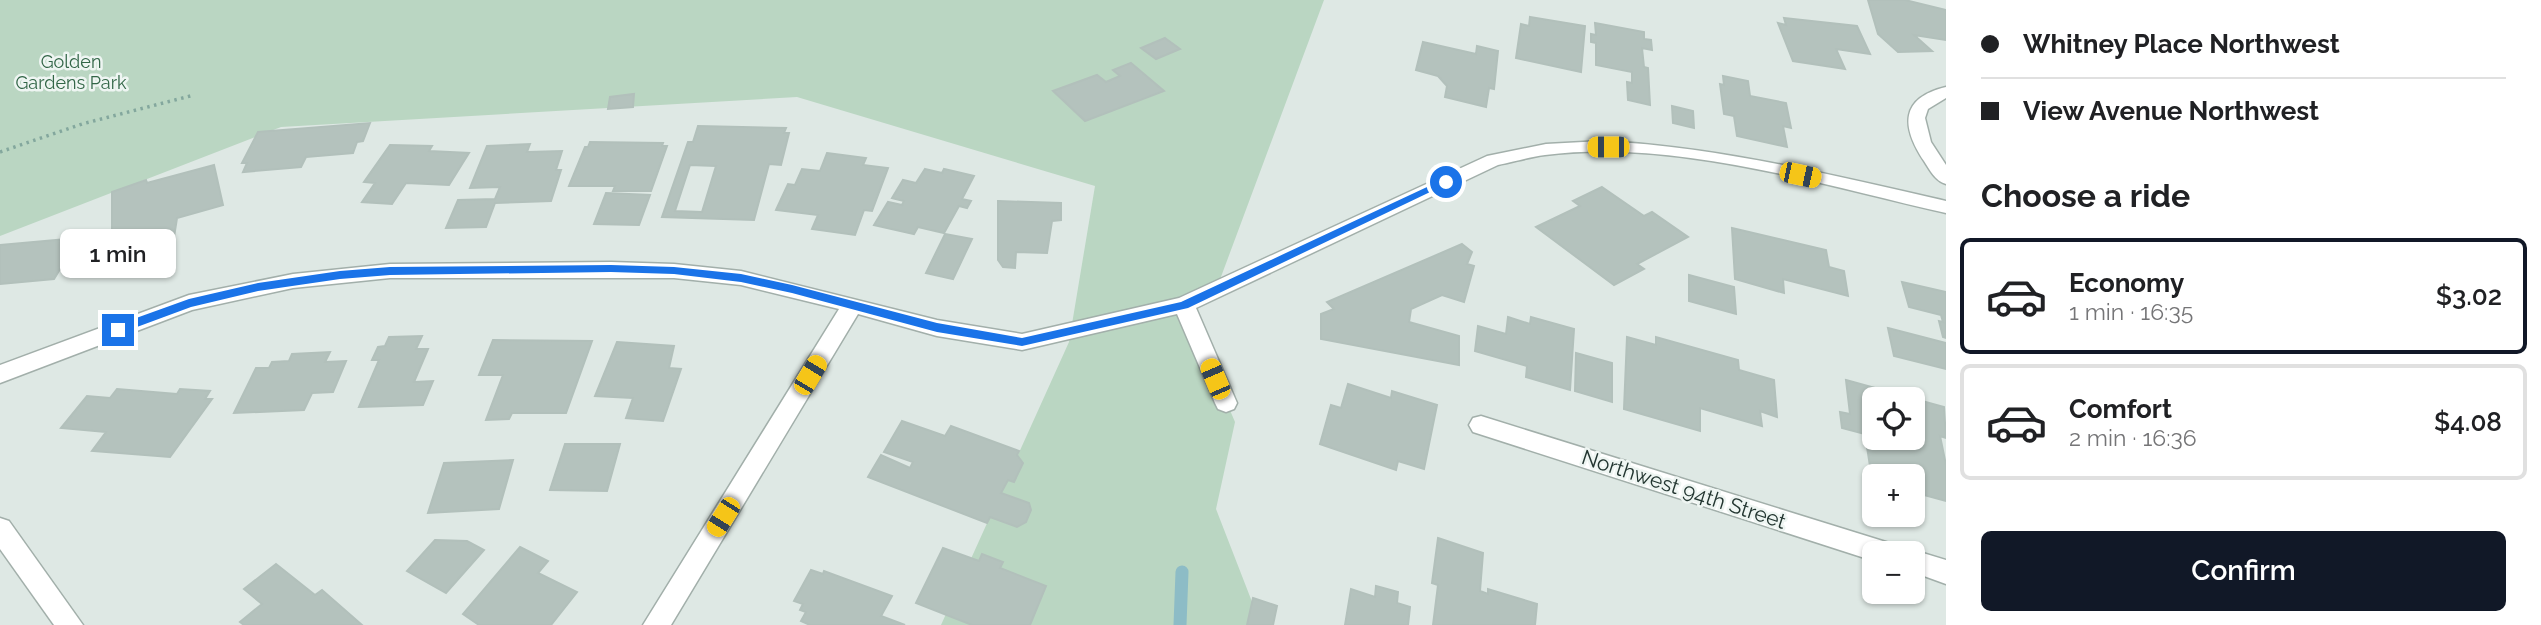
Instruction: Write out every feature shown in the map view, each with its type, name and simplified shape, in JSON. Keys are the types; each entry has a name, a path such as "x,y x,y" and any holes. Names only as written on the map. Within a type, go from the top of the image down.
{"street":[{"path":"1946,92 1926,99 1915,124 1922,143 1946,178"},
{"path":"0,374 189,303 258,287 340,275 404,271 611,268 741,278 853,304 937,328 1022,342 1184,305 1493,160 1517,153 1570,147 1628,147 1686,153 1946,207"},
{"path":"656,625 853,304"},
{"path":"1184,305 1226,403"},
{"name":"Northwest 94th Street","path":"1481,425 1862,545"},
{"path":"0,529 70,625"},
{"path":"1925,565 1946,572"}],"path":[{"path":"0,152 82,124 194,95"}],"green space":[{"name":"Golden Gardens Park","path":"0,0 1324,0 1212,301 1185,305 1235,422 1216,509 1261,625 941,625 1069,342 1095,186 797,97 281,127 0,236"}],"building":[{"path":"1868,0 1905,0 1946,10 1946,40 1914,35 1932,51 1898,52 1878,34"},
{"path":"1530,17 1585,26 1581,72 1516,58 1521,24 1529,26"},
{"path":"1784,18 1857,26 1870,54 1836,49 1845,69 1793,61 1778,23 1786,25"},
{"path":"1595,23 1644,32 1644,39 1651,40 1652,50 1642,48 1644,67 1648,68 1650,105 1628,100 1627,82 1632,83 1632,72 1596,65 1596,43 1591,42 1591,34 1596,35"},
{"path":"1165,38 1180,49 1156,59 1141,48"},
{"path":"1423,42 1476,54 1477,46 1498,51 1494,89 1489,88 1486,107 1445,97 1447,86 1438,76 1416,70"},
{"path":"1131,63 1164,91 1085,121 1053,91 1097,75 1106,82 1120,76 1113,70"},
{"path":"1723,76 1748,81 1750,96 1786,103 1791,128 1783,126 1787,147 1737,136 1734,116 1724,114 1720,84 1724,85"},
{"path":"634,94 633,107 608,109 610,97"},
{"path":"1672,106 1693,111 1694,128 1673,123"},
{"path":"370,123 363,141 357,142 353,153 306,157 301,167 243,172 247,163 242,163 258,132"},
{"path":"698,126 786,128 784,133 789,133 781,165 769,164 754,220 662,217 688,142 693,142","holes":["690,165 716,166 702,212 675,211"]},
{"path":"590,142 663,143 662,146 667,146 651,191 613,191 615,186 569,186 585,147 588,147"},
{"path":"530,144 527,152 562,151 556,170 561,170 551,201 495,203 486,227 446,228 458,200 495,199 500,187 470,188 487,146"},
{"path":"390,145 432,146 429,151 469,153 449,185 406,183 392,204 362,202 375,183 364,182"},
{"path":"827,153 866,158 863,165 888,168 872,211 864,210 855,235 812,229 818,215 776,210 788,184 795,185 802,169 820,171"},
{"path":"214,165 223,205 177,218 172,250 120,265 112,234 112,192 146,180 147,183"},
{"path":"925,169 942,173 944,169 974,176 962,199 971,201 967,208 959,206 944,233 918,227 914,234 874,225 888,202 902,205 904,201 892,198 903,180 916,183"},
{"path":"1602,187 1644,216 1652,212 1688,237 1637,264 1644,269 1614,285 1536,227 1580,206 1573,201"},
{"path":"606,193 650,195 639,225 594,224"},
{"path":"998,201 1061,203 1061,220 1052,221 1047,253 1016,252 1015,268 1003,267 998,260"},
{"path":"1732,228 1826,250 1829,267 1844,271 1848,296 1783,279 1784,293 1735,279"},
{"path":"945,234 972,239 953,279 926,273"},
{"path":"79,238 54,279 0,284 0,245"},
{"path":"1462,244 1472,252 1467,264 1474,266 1464,302 1442,295 1411,309 1409,322 1459,336 1459,365 1321,339 1321,314 1334,309 1327,302"},
{"path":"1689,275 1734,287 1736,314 1689,301"},
{"path":"1902,282 1946,292 1946,338 1943,337 1939,321 1943,322 1941,315 1909,307"},
{"path":"1508,317 1530,324 1531,317 1574,329 1570,390 1526,377 1527,366 1475,351 1478,326 1506,334"},
{"path":"1888,328 1946,343 1946,369 1894,356"},
{"path":"422,336 416,349 428,349 414,382 433,381 423,405 359,407 379,360 372,360 378,347 385,346 389,337"},
{"path":"1627,337 1656,345 1656,337 1738,360 1739,370 1774,380 1777,417 1760,411 1762,426 1700,408 1700,431 1624,409"},
{"path":"493,340 592,341 566,413 512,413 509,419 486,420 503,375 479,375"},
{"path":"617,342 674,346 669,368 681,369 663,421 626,418 633,398 595,396"},
{"path":"330,352 325,362 346,361 333,392 312,393 304,410 234,413 256,368 269,368 272,362 289,361 292,354"},
{"path":"1576,353 1612,363 1612,402 1575,391"},
{"path":"1846,380 1871,387 1862,387 1862,433 1842,428 1840,412 1850,414"},
{"path":"1348,384 1391,398 1392,391 1437,405 1424,469 1398,461 1396,470 1320,444 1331,405 1341,408"},
{"path":"117,389 177,394 180,389 210,391 205,399 212,399 170,457 92,451 106,432 61,428 87,396 110,398"},
{"path":"1925,402 1944,407 1946,438 1940,436 1946,465 1946,501 1925,495 1925,464 1870,464 1867,450 1925,450"},
{"path":"902,421 945,436 951,426 1019,451 1017,455 1023,463 1014,482 1008,480 1001,493 1029,503 1031,510 1026,522 1017,527 990,517 987,523 868,477 881,455 910,468 913,462 884,452"},
{"path":"565,444 620,444 607,491 550,490"},
{"path":"513,460 499,509 428,513 444,463"},
{"path":"1438,538 1483,553 1480,591 1488,594 1488,589 1537,604 1535,625 1433,625 1438,585 1432,583"},
{"path":"435,540 467,541 484,550 446,593 407,571"},
{"path":"520,547 548,561 538,573 577,592 551,625 479,625 463,614"},
{"path":"943,548 979,561 982,554 1003,562 1000,568 1046,586 1030,625 972,625 916,603"},
{"path":"276,564 315,595 322,590 362,625 244,625 240,622 262,604 244,589"},
{"path":"811,570 823,574 824,571 892,596 881,616 905,625 810,625 801,621 806,612 800,610 803,604 794,601"},
{"path":"1376,586 1398,592 1397,603 1410,607 1408,625 1345,625 1351,589 1375,597"},
{"path":"1253,598 1277,606 1273,625 1247,625"}],"waterway":[{"path":"1180,625 1182,572"}],"route":[{"path":"118,330 189,303 258,287 340,275 390,271 611,268 741,278 853,304 937,328 1022,342 1184,305 1446,182"}]}
